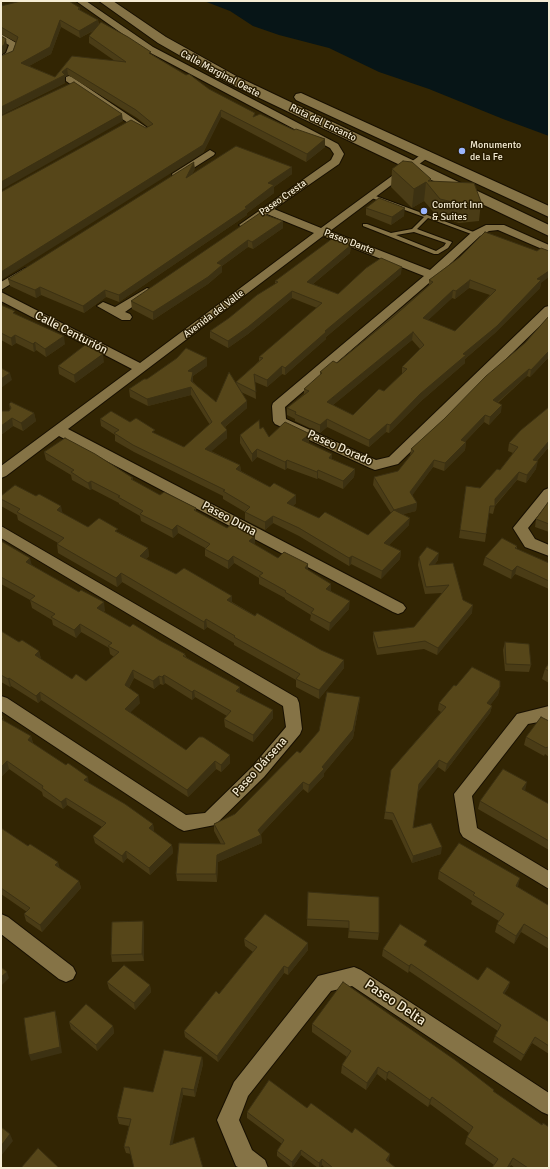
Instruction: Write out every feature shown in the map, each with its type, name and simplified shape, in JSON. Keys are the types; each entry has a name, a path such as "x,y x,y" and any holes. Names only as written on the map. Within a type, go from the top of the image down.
{"main road":[{"name":"Ruta del Encanto","path":"105,1 162,40 232,80 549,231"},
{"path":"177,33 231,64"},
{"path":"244,71 258,78"},
{"name":"Ruta del Encanto","path":"287,91 549,212"}],"street":[{"name":"Calle Marginal Oeste","path":"80,1 150,49 334,146 339,154 335,162 330,165"},
{"path":"1,36 14,44 10,55 1,59"},
{"path":"70,83 148,131"},
{"path":"120,128 133,121"},
{"path":"171,178 210,153"},
{"name":"Avenida del Valle","path":"1,473 142,369 426,154"},
{"name":"Paseo Cresta","path":"234,232 330,165"},
{"name":"Paseo Dante","path":"266,210 432,275"},
{"name":"Paseo Dorado","path":"549,250 500,227 486,228 476,234 432,275 278,406 280,421 375,465 393,461 549,310"},
{"path":"1,287 34,266"},
{"path":"103,306 121,315 158,284"},
{"name":"Calle Centurión","path":"1,296 142,369"},
{"name":"Paseo Duna","path":"59,430 398,608"},
{"path":"549,493 520,528 530,543 549,551"},
{"name":"Paseo Dársena","path":"1,531 291,703 294,729 258,772 209,820 184,823 1,703"},
{"path":"549,713 523,719 463,794 469,832 549,881"},
{"path":"1,923 66,973"},
{"name":"Paseo Delta","path":"257,1168 244,1158 228,1120 241,1089 325,983 354,976 549,1105"}],"lane":[{"path":"371,196 476,234"},
{"path":"414,230 427,217"},
{"path":"364,225 436,253 446,247 449,242 414,230 390,235"}],"shaded area":[{"path":"204,1 549,1 549,136 429,89 379,72 329,48 279,35 253,26 230,11"}],"building":[{"path":"21,1 69,1 80,8 78,9 98,20 79,31 60,20 50,47 21,63 55,77 72,56 126,62 89,36 101,22 128,37 151,52 149,53 186,75 189,74 209,89 255,113 253,117 260,114 294,130 296,129 325,139 307,154 221,110 203,145 1,272 1,192 131,120 146,128 153,124 136,110 67,68 62,72 65,75 1,107 1,56 13,51 18,37 1,27 1,6"},
{"path":"1,36 6,39 4,45 1,47"},
{"path":"74,82 122,114 1,182 1,116"},
{"path":"236,146 292,167 268,183 274,185 245,207 247,208 119,295 105,290 83,306 40,287 35,290 8,279 194,162 186,178"},
{"path":"403,161 412,162 431,179 428,181 474,183 481,202 461,204 440,199 426,182 414,189 392,169"},
{"path":"379,198 405,208 392,217 366,208"},
{"path":"260,213 283,221 252,242 248,240 217,263 222,265 208,277 153,312 131,301"},
{"path":"485,232 537,251 541,248 549,251 549,271 537,279 541,280 497,326 463,354 466,355 420,394 390,425 387,424 369,440 327,419 320,425 295,414 296,412 287,408 309,391 304,389 322,373 320,372 333,361 337,363 392,318 433,282 429,280 460,257","holes":["470,280 496,290 455,331 423,318 453,290 456,291","413,332 424,345 402,367 407,369 384,391 379,389 353,415 327,402"]},
{"path":"333,238 351,245 307,282 338,294 366,268 381,258 402,267 325,331 326,332 285,368 282,366 267,380 254,374 256,392 236,382 263,358 259,357 322,303 292,291 248,327 228,341 210,331 229,318 257,295 278,282 275,281"},
{"path":"1,305 15,311 13,313 64,336 45,349 35,342 33,344 15,335 11,338 1,333"},
{"path":"549,316 549,351 531,370 529,369 493,400 502,405 490,417 485,415 461,440 466,442 445,463 434,460 410,492 417,503 394,510 374,477 398,471 414,451 411,449 444,419 486,376 525,343"},
{"path":"85,345 103,354 74,375 58,366"},
{"path":"186,348 207,358 188,371 193,372 191,381 216,402 229,372 247,401 221,423 227,430 205,449 240,465 236,469 270,487 274,483 296,495 287,503 319,518 325,512 368,535 394,510 410,518 384,543 401,551 382,571 352,556 349,558 299,528 273,516 265,522 245,512 250,507 223,491 225,490 133,445 114,433 119,430 100,419 111,411 130,422 136,418 155,430 152,432 184,447 212,422 191,387 147,399 129,389 144,379 147,379 177,358"},
{"path":"1,368 10,373 1,379"},
{"path":"11,402 34,413 21,423 12,418 1,426 1,411 9,411 11,408 9,404"},
{"path":"549,407 549,441 533,460 538,461 527,475 519,472 495,499 495,506 490,506 486,534 460,530 466,486 480,488 497,469 500,470 518,447 509,443 521,430"},
{"path":"259,420 260,429 263,427 269,437 285,422 310,434 302,440 332,454 329,458 355,469 343,481 318,470 317,472 287,460 285,462 257,449 252,454 240,435"},
{"path":"65,438 95,454 133,478 131,479 160,495 164,492 196,508 194,510 227,528 234,522 253,532 251,534 255,536 249,541 278,558 284,552 308,564 305,568 331,584 326,589 350,601 330,623 311,613 314,609 259,576 263,573 233,556 228,561 205,549 210,544 177,525 172,530 140,514 143,511 118,497 120,496 91,481 88,483 71,472 74,470 44,452"},
{"path":"15,485 36,496 39,494 61,506 57,510 88,527 99,518 118,529 115,531 148,548 140,556 176,574 184,568 232,596 227,600 255,616 257,613 321,650 344,660 319,690 296,679 300,674 234,637 235,636 206,619 204,622 121,573 116,578 57,544 64,538 17,512 20,509 1,499 1,496"},
{"path":"549,501 549,524 536,519"},
{"path":"502,538 517,546 515,548 549,563 549,581 517,566 512,571 485,557"},
{"path":"1,541 30,558 26,562 79,592 81,590 104,602 97,608 130,627 133,624 185,654 183,656 240,687 236,691 273,710 253,735 224,719 231,711 194,690 192,692 164,675 162,677 159,676 153,681 133,670 125,685 139,695 125,709 186,750 199,737 203,737 230,755 221,765 215,761 187,790 40,692 36,696 9,678 8,679 1,675 1,631 19,642 22,640 39,651 35,655 72,679 76,674 86,681 119,652 108,646 112,643 80,624 74,630 51,617 55,614 30,600 35,596 1,577"},
{"path":"427,547 439,553 429,565 453,563 463,600 473,605 438,648 425,641 378,648 373,632 414,627 449,585 426,587 419,557"},
{"path":"505,642 529,644 531,665 506,664"},
{"path":"549,663 549,671 545,669"},
{"path":"472,667 500,681 500,687 487,703 492,706 447,764 439,760 419,784 413,828 431,823 442,847 413,856 393,813 385,812 391,770 446,707 439,703"},
{"path":"327,692 360,697 353,730 322,767 324,769 309,785 303,782 258,830 261,835 217,855 216,874 176,874 179,843 225,844 214,824 235,814 297,751 300,753 319,731"},
{"path":"541,717 549,721 549,748 546,748 526,737"},
{"path":"1,719 31,736 28,740 66,765 68,763 88,777 84,780 125,804 153,824 149,828 172,845 149,868 126,851 122,856 93,836 106,823 66,798 61,802 42,788 43,786 7,761 1,767"},
{"path":"503,769 527,782 522,789 549,804 549,841 480,801"},
{"path":"1,828 28,846 30,844 58,862 55,865 79,881 40,925 24,914 30,908 1,888"},
{"path":"459,843 520,878 516,886 548,905 549,903 549,939 524,924 516,936 497,924 504,914 473,895 475,893 439,871"},
{"path":"308,892 379,897 379,933 349,931 349,921 307,919"},
{"path":"265,914 308,943 288,968 284,966 217,1056 184,1031 216,991 219,994 257,947 244,939"},
{"path":"143,921 142,954 111,955 112,922"},
{"path":"400,924 427,941 424,945 478,980 487,967 510,982 503,993 549,1022 549,1046 535,1037 524,1055 495,1036 501,1025 411,964 409,966 383,949"},
{"path":"124,965 150,985 134,1003 107,982"},
{"path":"1,967 7,972 1,977"},
{"path":"343,982 455,1060 494,1090 493,1091 542,1125 543,1123 549,1127 549,1168 528,1168 513,1158 507,1168 492,1168 498,1159 467,1137 473,1127 432,1097 430,1100 389,1071 387,1073 378,1067 367,1083 342,1065 351,1051 312,1024"},
{"path":"86,1004 113,1026 96,1045 69,1022"},
{"path":"55,1011 60,1047 29,1055 24,1018"},
{"path":"164,1050 202,1057 194,1090 182,1088 170,1145 194,1137 203,1168 134,1168 129,1147 124,1147 131,1119 117,1117 124,1087 153,1092"},
{"path":"269,1080 307,1108 311,1103 352,1133 355,1128 390,1154 386,1160 396,1168 333,1168 322,1159 319,1163 301,1150 292,1162 277,1151 284,1140 247,1112"},
{"path":"1,1127 10,1134 1,1146"},
{"path":"38,1148 59,1168 21,1168"}],"place":[{"name":"Monumento de la Fe","path":"462,151"},
{"name":"Comfort Inn & Suites","path":"424,211"}]}
